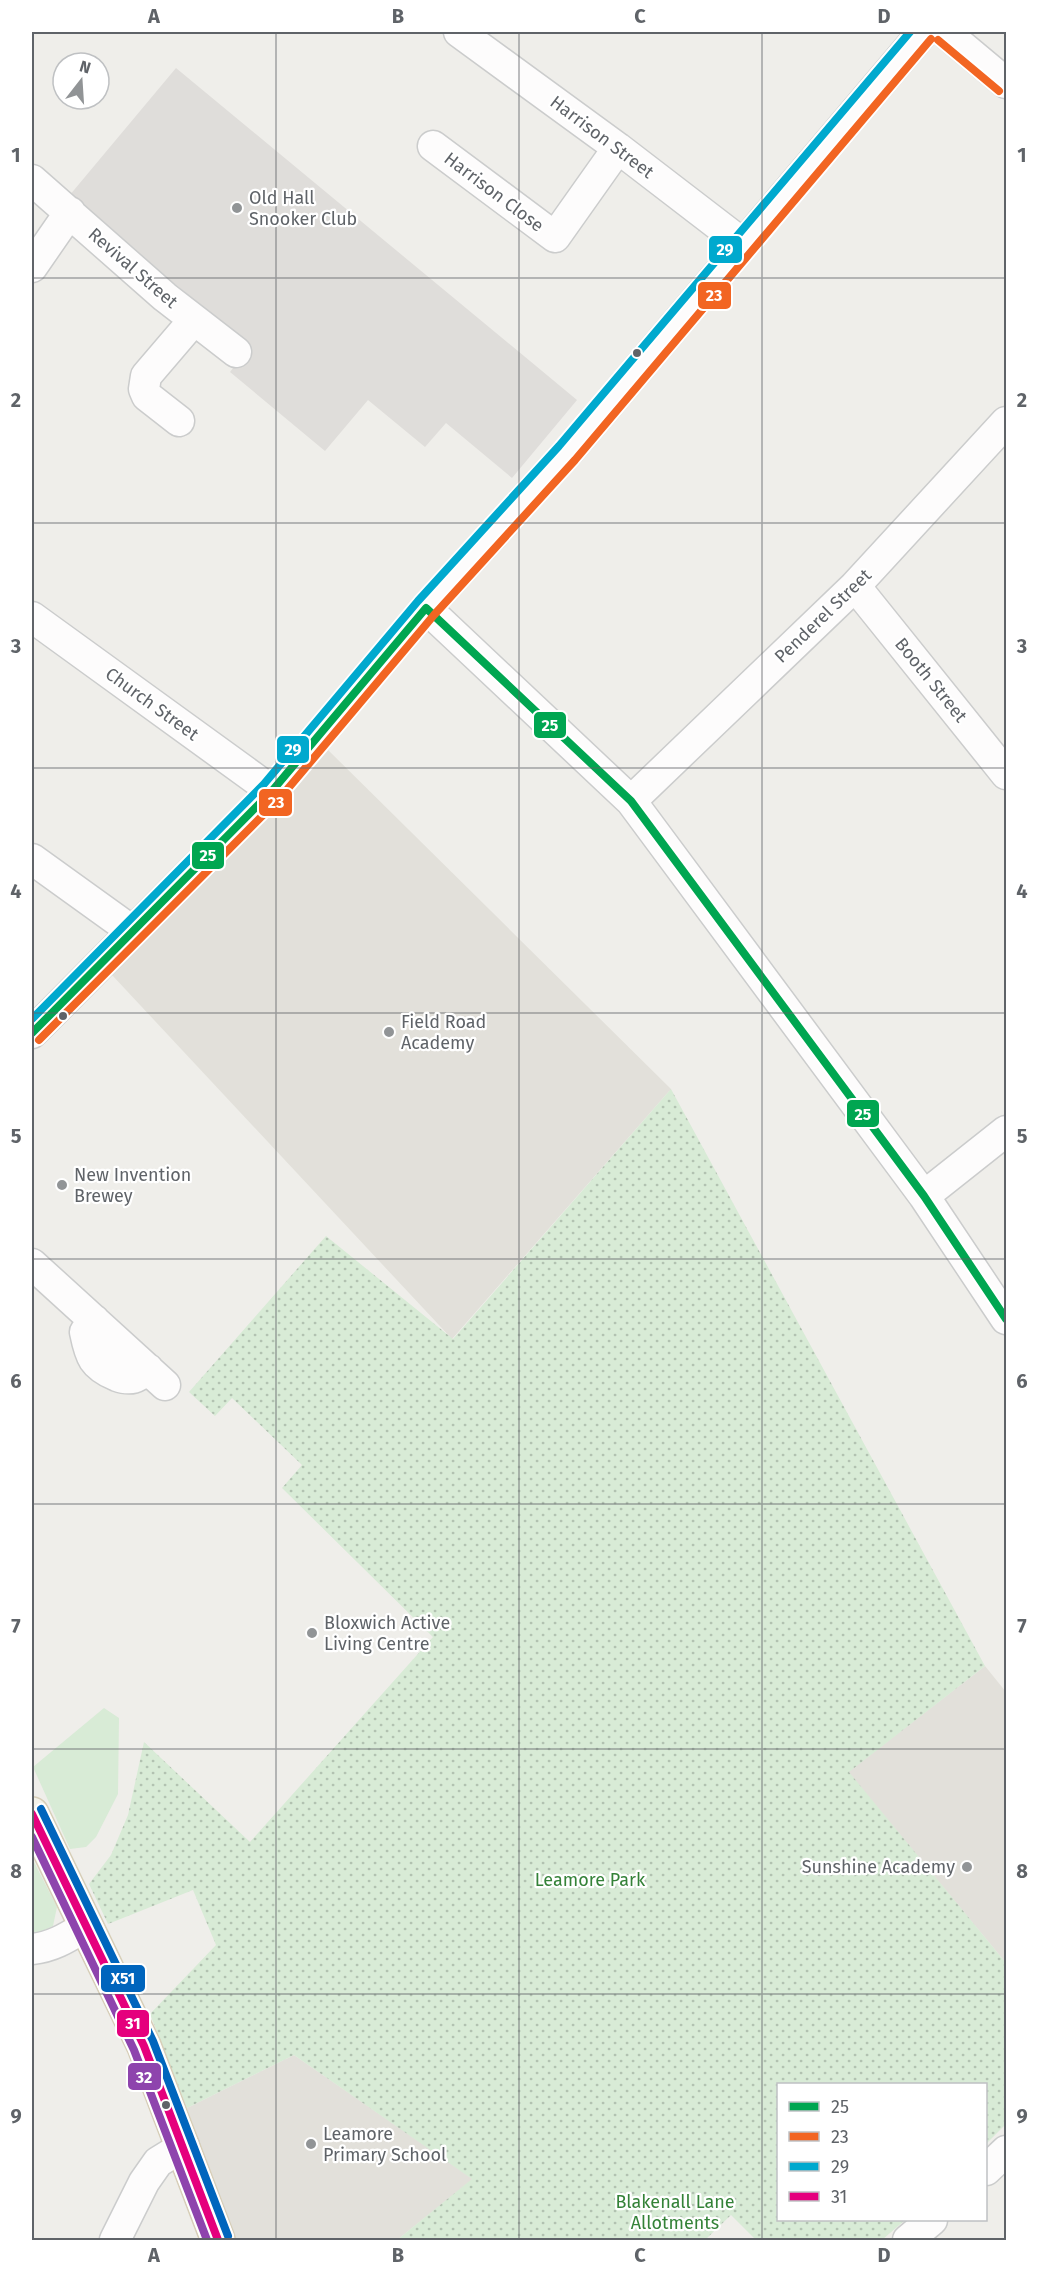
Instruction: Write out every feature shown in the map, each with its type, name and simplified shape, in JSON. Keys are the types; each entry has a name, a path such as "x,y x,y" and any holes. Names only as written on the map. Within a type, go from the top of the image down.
{"main road":[{"path":"32,1814 144,2046 184,2146 218,2241"}],"street":[{"name":"Harrison Street","path":"459,32 618,148 743,244"},
{"path":"32,1033 272,791 426,608 567,453 924,32"},
{"path":"945,32 1006,83"},
{"name":"Harrison Close","path":"433,146 555,237 618,148"},
{"name":"Revival Street","path":"32,180 194,321 236,352"},
{"path":"32,267 70,212"},
{"path":"179,421 147,396 144,382 146,376 194,321"},
{"name":"Penderel Street","path":"631,801 855,586 1006,422"},
{"name":"Booth Street","path":"855,586 1006,774"},
{"path":"426,608 631,801 924,1196 1006,1319"},
{"name":"Church Street","path":"32,617 272,791"},
{"path":"32,859 132,931"},
{"path":"924,1196 1006,1131"},
{"path":"32,1264 156,1377"},
{"path":"32,1949 44,1948 59,1942 86,1926"},
{"path":"115,2241 144,2182 158,2162 184,2146"},
{"path":"987,2169 1006,2151"},
{"path":"908,2241 931,2221"}],"shaded area":[{"path":"176,68 577,400 512,478 446,423 425,447 368,400 325,451 230,372 250,346 69,196"},
{"name":"Field Road Academy","path":"326,748 671,1089 452,1339 112,975"},
{"name":"Sunshine Academy","path":"985,1666 1006,1692 1006,1963 848,1772"},
{"name":"Leamore Primary School","path":"294,2055 473,2179 397,2240 235,2240 187,2108"}],"green space":[{"name":"Leamore Park","path":"671,1089 985,1666 849,1772 1006,1963 1006,2124 987,2143 987,2083 777,2083 777,2221 904,2221 882,2240 756,2240 731,2215 705,2240 397,2240 472,2179 294,2055 187,2108 150,2014 216,1945 193,1890 108,1924 89,1884 111,1855 128,1815 144,1742 250,1842 433,1637 282,1488 302,1465 232,1398 215,1416 189,1392 326,1236 453,1339"},
{"path":"104,1708 119,1718 118,1794 96,1837 86,1847 70,1849 33,1767"},
{"path":"32,1858 57,1907 53,1926 34,1935 32,1934"}],"transit line":[{"name":"29","path":"32,1019 264,784 418,601 559,446 910,32"},
{"name":"23","path":"39,1040 280,798 434,615 575,460 931,39"},
{"name":"23","path":"938,40 999,91"},
{"name":"25","path":"32,1033 272,791 426,608 631,801 924,1196 1006,1319"},
{"name":"X51","path":"41,1809 153,2041 228,2236"},
{"name":"31","path":"32,1814 144,2046 218,2240"},
{"name":"32","path":"32,1837 134,2050 207,2240"}],"place":[{"name":"Old Hall Snooker Club","path":"237,208"},
{"name":"Field Road Academy","path":"389,1032"},
{"name":"New Invention Brewey","path":"62,1185"},
{"name":"Bloxwich Active Living Centre","path":"312,1633"},
{"name":"Sunshine Academy","path":"967,1867"},
{"name":"Leamore Primary School","path":"311,2144"}],"park label":[{"name":"Blakenall Lane Allotments","path":"675,2212"}]}
